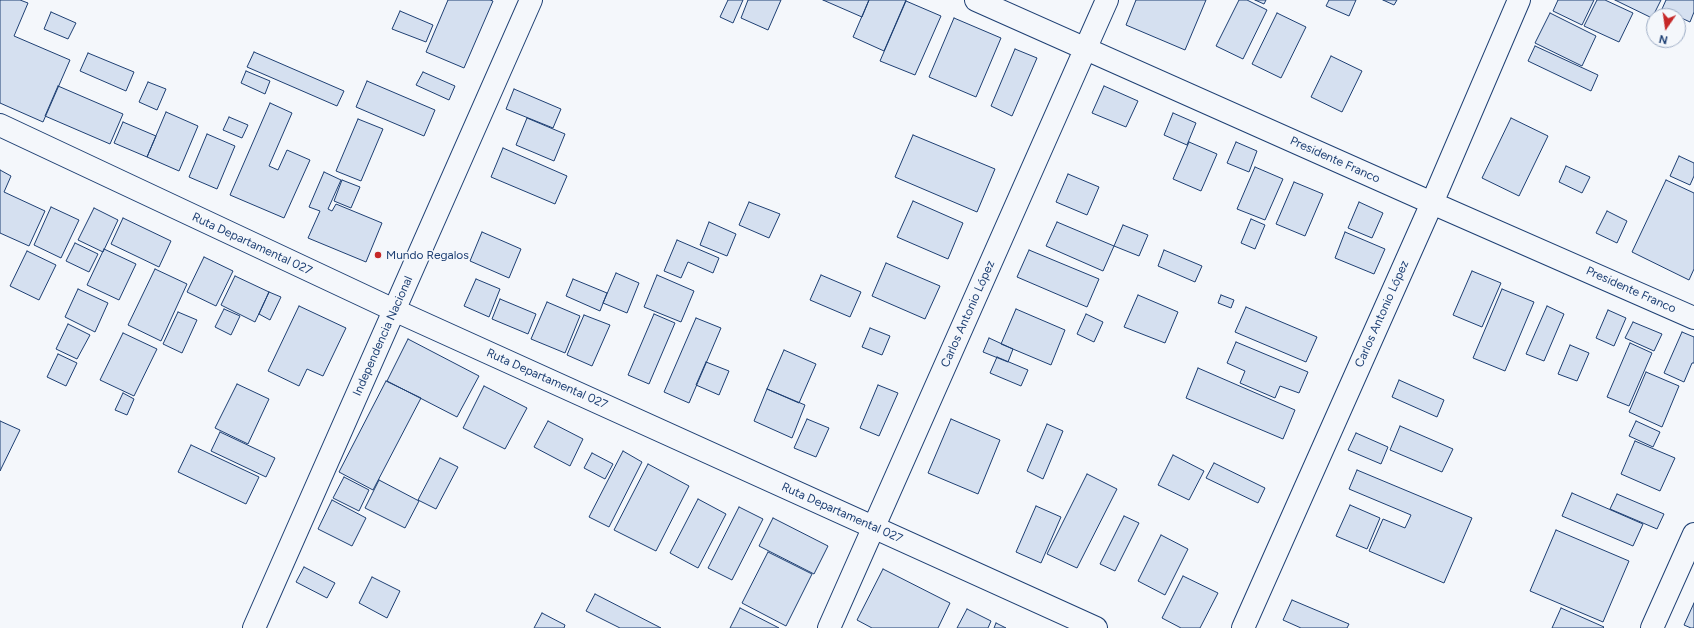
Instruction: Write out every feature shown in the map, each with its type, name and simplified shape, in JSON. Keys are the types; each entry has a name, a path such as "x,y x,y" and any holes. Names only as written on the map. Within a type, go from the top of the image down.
{"street":[{"name":"Independencia Nacional","path":"254,628 531,0"},
{"name":"Presidente Franco","path":"976,0 1694,318"},
{"name":"Carlos Antonio López","path":"829,628 1107,0"},
{"name":"Carlos Antonio López","path":"1243,628 1432,203 1519,0"},
{"name":"Ruta Departamental 027","path":"0,126 394,310 1096,628"},
{"path":"1652,628 1694,534"}],"building":[{"path":"0,0 20,0 28,3 14,36 70,60 43,122 0,103"},
{"path":"448,0 493,1 464,68 426,52"},
{"path":"728,0 743,0 733,23 720,17"},
{"path":"748,0 781,0 768,30 741,18"},
{"path":"823,0 869,0 862,17"},
{"path":"869,0 906,0 884,51 853,37"},
{"path":"1136,0 1206,0 1185,50 1126,25"},
{"path":"1239,0 1247,0 1267,10 1243,59 1216,46"},
{"path":"1255,0 1266,0 1264,4"},
{"path":"1329,0 1356,0 1349,16 1326,6"},
{"path":"1383,0 1397,0 1394,5"},
{"path":"1558,0 1594,0 1582,25 1553,11"},
{"path":"1597,0 1605,0 1633,13 1619,42 1584,26"},
{"path":"1615,0 1661,0 1657,8 1646,8 1646,15"},
{"path":"1666,0 1694,0 1694,12 1690,22 1686,20 1686,8 1662,8"},
{"path":"906,1 941,16 915,75 880,61"},
{"path":"400,11 433,25 426,42 392,29"},
{"path":"51,12 76,23 68,39 44,29"},
{"path":"1277,13 1306,27 1281,78 1252,64"},
{"path":"1550,13 1596,36 1582,66 1535,43"},
{"path":"954,18 1001,38 976,97 929,77"},
{"path":"1535,46 1598,75 1591,91 1528,61"},
{"path":"1015,49 1037,58 1012,116 991,106"},
{"path":"254,52 344,91 337,106 247,67"},
{"path":"88,53 134,72 126,91 80,71"},
{"path":"1331,56 1362,71 1342,112 1311,97"},
{"path":"246,71 270,81 265,94 241,83"},
{"path":"423,72 455,86 449,100 416,85"},
{"path":"367,81 435,110 424,136 356,107"},
{"path":"148,82 166,89 157,110 139,102"},
{"path":"58,86 123,114 110,144 45,116"},
{"path":"1104,86 1138,101 1126,127 1092,113"},
{"path":"514,89 561,109 553,128 506,109"},
{"path":"270,103 292,113 269,166 278,170 287,150 310,160 284,218 230,195"},
{"path":"166,112 198,126 179,171 147,157"},
{"path":"1173,113 1196,123 1187,145 1164,135"},
{"path":"229,117 248,125 242,138 223,130"},
{"path":"527,118 565,134 554,161 516,145"},
{"path":"1511,118 1548,136 1519,196 1482,178"},
{"path":"358,119 383,129 361,181 336,171"},
{"path":"123,122 156,136 147,157 114,143"},
{"path":"207,134 235,146 217,189 189,177"},
{"path":"913,135 995,169 977,212 895,177"},
{"path":"1189,142 1217,154 1201,191 1173,179"},
{"path":"1236,142 1257,151 1249,172 1227,163"},
{"path":"503,148 567,176 555,204 491,177"},
{"path":"1679,156 1694,163 1694,176 1690,185 1670,176"},
{"path":"1566,166 1590,177 1582,193 1559,182"},
{"path":"1255,167 1283,179 1265,220 1237,209"},
{"path":"0,170 11,176 4,192 45,211 29,246 0,233"},
{"path":"324,172 341,180 328,209 332,211 336,204 382,223 366,262 308,238 320,211 309,207"},
{"path":"1068,174 1099,187 1087,215 1056,202"},
{"path":"342,180 360,187 351,208 334,201"},
{"path":"1666,180 1694,193 1694,269 1689,280 1632,252"},
{"path":"1294,182 1323,194 1305,236 1276,224"},
{"path":"913,201 963,223 948,259 897,237"},
{"path":"749,202 780,214 769,238 739,225"},
{"path":"1359,202 1383,213 1372,238 1348,228"},
{"path":"51,207 79,220 61,258 34,245"},
{"path":"94,208 118,220 103,252 78,240"},
{"path":"1607,211 1627,221 1617,243 1596,233"},
{"path":"123,218 171,241 159,267 111,244"},
{"path":"1251,219 1265,225 1255,249 1241,243"},
{"path":"709,222 736,234 727,256 700,245"},
{"path":"1057,222 1114,246 1103,271 1046,246"},
{"path":"1123,225 1148,235 1139,256 1114,246"},
{"path":"482,232 521,249 509,278 470,261"},
{"path":"1345,232 1385,249 1374,274 1335,258"},
{"path":"677,240 719,258 713,273 688,262 681,278 664,271"},
{"path":"75,243 98,254 89,272 66,261"},
{"path":"104,249 136,264 119,300 87,285"},
{"path":"1029,250 1099,279 1087,307 1017,277"},
{"path":"1164,250 1202,266 1195,282 1158,266"},
{"path":"27,251 56,265 39,300 10,286"},
{"path":"204,257 233,271 216,306 187,292"},
{"path":"886,263 940,286 925,319 872,296"},
{"path":"155,269 187,284 161,341 128,325"},
{"path":"1472,271 1501,283 1482,327 1453,315"},
{"path":"616,273 639,283 627,313 603,303"},
{"path":"657,275 694,291 681,322 644,307"},
{"path":"821,275 861,292 850,317 810,300"},
{"path":"235,276 269,292 255,322 221,305"},
{"path":"476,279 500,289 489,317 464,306"},
{"path":"573,279 607,293 600,311 566,296"},
{"path":"78,289 108,303 95,332 65,317"},
{"path":"1502,289 1534,302 1505,371 1473,358"},
{"path":"269,292 281,297 270,320 259,314"},
{"path":"1138,295 1178,312 1165,343 1124,327"},
{"path":"1221,295 1234,300 1231,308 1218,303"},
{"path":"500,299 536,314 528,334 492,319"},
{"path":"547,302 580,316 565,353 531,339"},
{"path":"299,306 346,328 323,376 307,369 299,386 268,371"},
{"path":"1547,306 1564,314 1544,361 1526,354"},
{"path":"1246,307 1317,337 1306,362 1235,332"},
{"path":"224,309 240,316 231,335 215,327"},
{"path":"1016,309 1065,330 1051,365 1001,344"},
{"path":"1608,310 1626,318 1614,346 1596,338"},
{"path":"178,312 197,320 182,353 163,344"},
{"path":"654,314 675,323 649,384 628,375"},
{"path":"1086,314 1103,322 1094,342 1077,334"},
{"path":"584,315 610,325 592,366 567,355"},
{"path":"696,318 721,328 689,403 664,392"},
{"path":"1633,322 1662,334 1654,351 1625,338"},
{"path":"68,324 90,335 77,359 56,349"},
{"path":"870,328 890,336 882,355 862,347"},
{"path":"1682,332 1694,337 1694,363 1692,363 1684,382 1664,373"},
{"path":"123,333 157,349 134,396 100,380"},
{"path":"989,338 1013,349 1008,362 983,352"},
{"path":"408,339 479,376 457,417 387,381"},
{"path":"1236,342 1308,372 1299,393 1280,386 1275,398 1240,383 1245,371 1227,363"},
{"path":"1630,343 1652,353 1629,406 1607,397"},
{"path":"1570,345 1589,353 1577,381 1558,374"},
{"path":"784,350 816,364 799,403 767,389"},
{"path":"58,354 77,363 66,386 47,377"},
{"path":"997,357 1028,370 1021,386 990,373"},
{"path":"706,362 729,371 719,395 696,385"},
{"path":"1198,368 1295,410 1283,439 1186,398"},
{"path":"1646,372 1679,386 1662,427 1629,412"},
{"path":"1399,380 1444,400 1437,417 1392,397"},
{"path":"386,381 421,398 373,490 339,472"},
{"path":"237,384 269,399 248,444 215,428"},
{"path":"878,385 898,393 879,436 860,428"},
{"path":"484,386 527,408 505,449 463,428"},
{"path":"767,389 805,405 792,438 754,421"},
{"path":"123,393 134,399 127,415 115,410"},
{"path":"807,419 829,428 816,457 794,448"},
{"path":"951,419 1000,440 978,494 928,473"},
{"path":"0,421 20,430 0,471"},
{"path":"548,421 583,439 570,466 534,447"},
{"path":"1636,421 1660,432 1653,447 1629,436"},
{"path":"1047,424 1063,431 1043,479 1027,471"},
{"path":"1400,426 1453,449 1442,472 1390,450"},
{"path":"220,432 275,458 266,477 211,451"},
{"path":"1356,433 1388,447 1381,464 1348,450"},
{"path":"1635,441 1675,458 1660,491 1621,474"},
{"path":"191,445 259,477 246,504 178,472"},
{"path":"623,451 642,462 609,527 589,517"},
{"path":"592,453 613,464 605,479 584,468"},
{"path":"1173,455 1204,471 1189,500 1158,485"},
{"path":"440,458 458,467 436,509 418,500"},
{"path":"1214,463 1265,488 1258,503 1206,478"},
{"path":"648,464 689,486 656,551 614,530"},
{"path":"1357,470 1472,518 1444,583 1369,551 1383,519 1405,528 1411,515 1349,489"},
{"path":"1087,474 1117,489 1077,568 1047,554"},
{"path":"344,477 369,490 359,511 333,498"},
{"path":"379,480 419,501 405,528 365,508"},
{"path":"1572,493 1643,524 1633,546 1562,516"},
{"path":"1617,494 1664,514 1657,529 1610,509"},
{"path":"698,499 726,514 698,568 670,553"},
{"path":"332,500 366,518 352,546 318,529"},
{"path":"1350,505 1380,518 1367,549 1336,536"},
{"path":"1036,506 1061,517 1041,563 1016,552"},
{"path":"739,507 763,519 732,580 708,568"},
{"path":"1124,516 1139,523 1115,571 1100,564"},
{"path":"773,518 828,546 814,574 759,546"},
{"path":"1556,530 1629,561 1603,622 1530,591"},
{"path":"1161,535 1188,549 1165,595 1138,581"},
{"path":"768,552 812,574 786,626 742,603"},
{"path":"304,567 335,583 327,598 296,582"},
{"path":"883,569 950,603 938,628 872,628 857,620"},
{"path":"1183,576 1218,593 1200,628 1181,628 1162,618"},
{"path":"372,577 400,591 387,618 359,603"},
{"path":"595,594 661,628 620,628 586,611"},
{"path":"1292,600 1349,624 1347,628 1301,628 1283,620"},
{"path":"1694,603 1694,628 1691,628 1684,625"},
{"path":"740,608 779,628 730,628"},
{"path":"1561,608 1604,627 1552,628"},
{"path":"967,609 991,621 988,628 957,628"},
{"path":"542,613 565,625 564,628 534,628"},
{"path":"996,623 1006,628 994,628"}],"place":[{"name":"Mundo Regalos","path":"378,255"}]}
